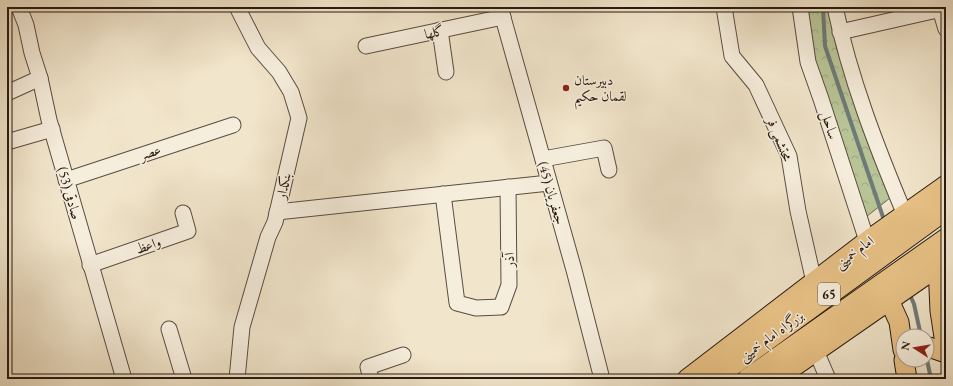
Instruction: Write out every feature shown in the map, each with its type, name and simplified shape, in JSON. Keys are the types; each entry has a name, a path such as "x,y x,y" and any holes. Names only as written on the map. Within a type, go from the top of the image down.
{"highway":[{"name":"بزرگراه امام خمینی","path":"712,379 946,208"},
{"name":"بزرگراه امام خمینی","path":"749,379 946,240"}],"main road":[{"name":"امام خمینی","path":"687,379 866,241 905,216 946,186"},
{"path":"776,379 942,263"},
{"path":"935,349 946,352 940,312 942,263"},
{"path":"889,300 899,322 900,328"}],"street":[{"name":"صادقی (53)","path":"19,7 26,25 66,180 124,379"},
{"name":"بنکدار","path":"237,7 258,48 279,72 291,92 299,118 275,222 268,237 242,327 237,379"},
{"name":"محتشمی فر","path":"724,7 732,56 756,86 789,156 798,211 814,282"},
{"name":"ساحل","path":"800,7 808,62 822,99 866,241"},
{"path":"835,7 840,32 876,146 905,216"},
{"path":"840,32 943,9 946,29"},
{"name":"گلها","path":"366,46 440,30 502,12"},
{"name":"جعفریان (45)","path":"502,12 602,379"},
{"path":"440,30 446,72"},
{"path":"7,93 40,78"},
{"name":"عصر","path":"66,180 233,125"},
{"path":"7,142 52,129"},
{"path":"543,159 604,148 609,170"},
{"path":"277,212 549,183"},
{"name":"آذر","path":"443,194 457,303 476,308 501,307 509,285 508,187"},
{"name":"واعظ","path":"90,265 188,231 183,212"},
{"path":"169,329 184,379"},
{"path":"816,351 828,379"},
{"path":"371,379 368,367 403,355"}],"green space":[{"path":"806,7 830,7 837,50 890,198 866,217 815,62"}],"waterway":[{"path":"823,7 825,46 884,220"},
{"path":"910,295 914,304 919,328"},
{"path":"929,368 931,379"}],"place":[{"name":"دبیرستان لقمان حکیم","path":"566,88"}]}
